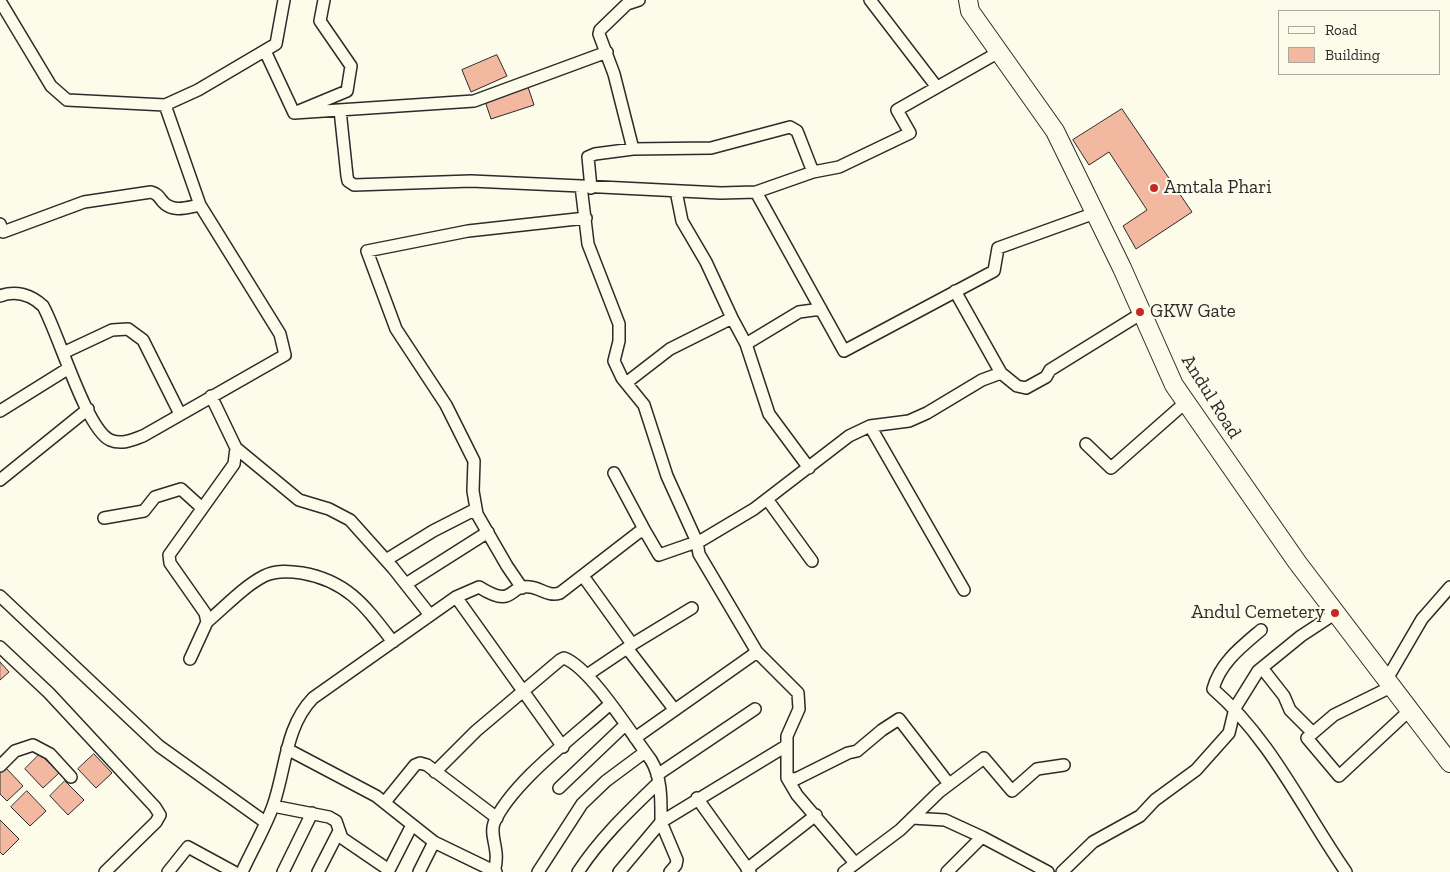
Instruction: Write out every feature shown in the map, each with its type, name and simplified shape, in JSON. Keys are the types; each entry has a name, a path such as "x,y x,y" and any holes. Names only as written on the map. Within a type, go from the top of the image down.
{"main road":[{"name":"Andul Road","path":"968,0 970,10 1055,132 1095,213 1174,385 1297,562 1411,709 1450,763"}],"street":[{"path":"0,1 51,86 67,100 166,105 198,90 276,44 284,0"},
{"path":"294,113 347,91 351,66 320,21 324,0"},
{"path":"633,149 607,52 599,34 600,30 627,4 639,0"},
{"path":"870,0 936,86"},
{"path":"265,51 294,113"},
{"path":"294,113 474,101 607,52"},
{"path":"340,110 348,182 354,185 471,181 721,193 756,192 813,172 839,166 910,133 897,110 936,86 999,52"},
{"path":"0,296 21,293 39,302 48,315 69,368 102,434 108,439 118,442 131,441 143,436 285,355 280,334 200,205 166,105"},
{"path":"813,172 797,131 790,127 711,148 633,149 595,154 588,157 586,218 588,244 619,324 619,341 614,361 626,383 644,404 656,447 697,542 700,554 757,652 798,692 799,709 787,736 788,778 797,795 855,863"},
{"path":"676,191 682,221 706,262 746,344 769,414 809,468"},
{"path":"0,224 3,232 84,202 151,192 157,193 170,207 179,209 200,205"},
{"path":"756,192 844,351 994,271 998,248 1095,213"},
{"path":"522,588 476,509 473,491 474,461 446,404 396,329 367,251 468,231 586,218"},
{"path":"955,291 1002,373 1017,386 1026,388 1046,377 1050,370 1142,313"},
{"path":"746,344 799,312 821,309"},
{"path":"626,383 670,349 732,318"},
{"path":"63,353 112,330 128,329 142,340 180,414"},
{"path":"0,412 69,368"},
{"path":"614,473 645,532 660,555 697,542 754,509 850,436 870,426 909,421 928,413 982,380 1002,373"},
{"path":"211,396 236,448 298,500 329,509 350,520 386,560 430,615"},
{"path":"1086,444 1111,468 1186,402"},
{"path":"0,480 88,409"},
{"path":"870,426 964,590"},
{"path":"208,622 205,613 170,563 169,555 234,464 236,448"},
{"path":"104,518 144,511 155,497 181,489 202,508"},
{"path":"767,499 812,561"},
{"path":"386,560 433,531 476,509"},
{"path":"406,584 488,532"},
{"path":"242,872 273,806 287,749 297,720 303,709 313,698 456,597 474,587 479,586 500,597 510,596 522,588 529,587 553,596 560,593 639,532 645,532"},
{"path":"190,659 208,622 249,586 265,576 290,571 319,576 342,586 359,599 393,642"},
{"path":"582,576 674,709"},
{"path":"1411,709 1339,776 1307,738 1334,715 1390,683 1422,618 1450,587"},
{"path":"0,596 159,746 265,822"},
{"path":"456,597 563,747"},
{"path":"587,675 629,646 692,608"},
{"path":"1062,872 1093,842 1140,816 1161,795 1196,770 1229,733 1235,708 1245,689 1262,668 1336,612"},
{"path":"1261,630 1235,652 1216,675 1213,689 1235,708 1262,740 1346,872"},
{"path":"0,647 49,693 155,806 160,815 156,822 105,872"},
{"path":"635,738 757,652"},
{"path":"435,772 476,731 564,658 575,663 587,675 656,768 661,822 677,860 676,865 670,872"},
{"path":"1262,668 1284,696 1290,710 1312,734"},
{"path":"287,749 385,802 434,842 495,872 498,852 492,834 497,818 518,787 609,705"},
{"path":"578,872 603,838 658,778 755,709"},
{"path":"788,778 796,778 848,753 857,751 882,730 900,719 948,784"},
{"path":"559,788 625,725"},
{"path":"0,766 15,751 33,745 50,754 71,778"},
{"path":"619,872 661,822 697,798 786,746"},
{"path":"538,872 582,804 606,782 645,752"},
{"path":"844,872 912,818 948,784 984,758 1012,791 1037,769 1064,765"},
{"path":"385,802 415,765 420,763 497,818"},
{"path":"697,798 749,870 816,815"},
{"path":"273,806 312,813 336,821 338,833 346,842 389,871 412,825"},
{"path":"283,872 312,813"},
{"path":"912,818 945,820 1048,872"},
{"path":"318,872 338,833"},
{"path":"947,872 982,837"},
{"path":"419,872 434,842"},
{"path":"168,872 188,847 234,872"}],"building":[{"path":"497,55 507,76 471,92 462,70"},
{"path":"528,87 534,105 491,119 485,101"},
{"name":"Amtala Phari","path":"1122,109 1192,212 1136,249 1123,226 1147,210 1109,152 1089,165 1073,140"},
{"path":"0,662 9,672 0,680"},
{"path":"40,754 59,773 43,788 25,769"},
{"path":"94,754 112,773 96,788 78,769"},
{"path":"5,767 23,786 7,801 0,794 0,771"},
{"path":"65,781 84,800 68,815 50,796"},
{"path":"27,791 46,811 30,826 11,807"},
{"path":"0,820 19,839 3,855 0,852"}],"place":[{"name":"Amtala Phari","path":"1154,188"},
{"name":"GKW Gate","path":"1140,312"},
{"name":"Andul Cemetery","path":"1335,613"}]}
